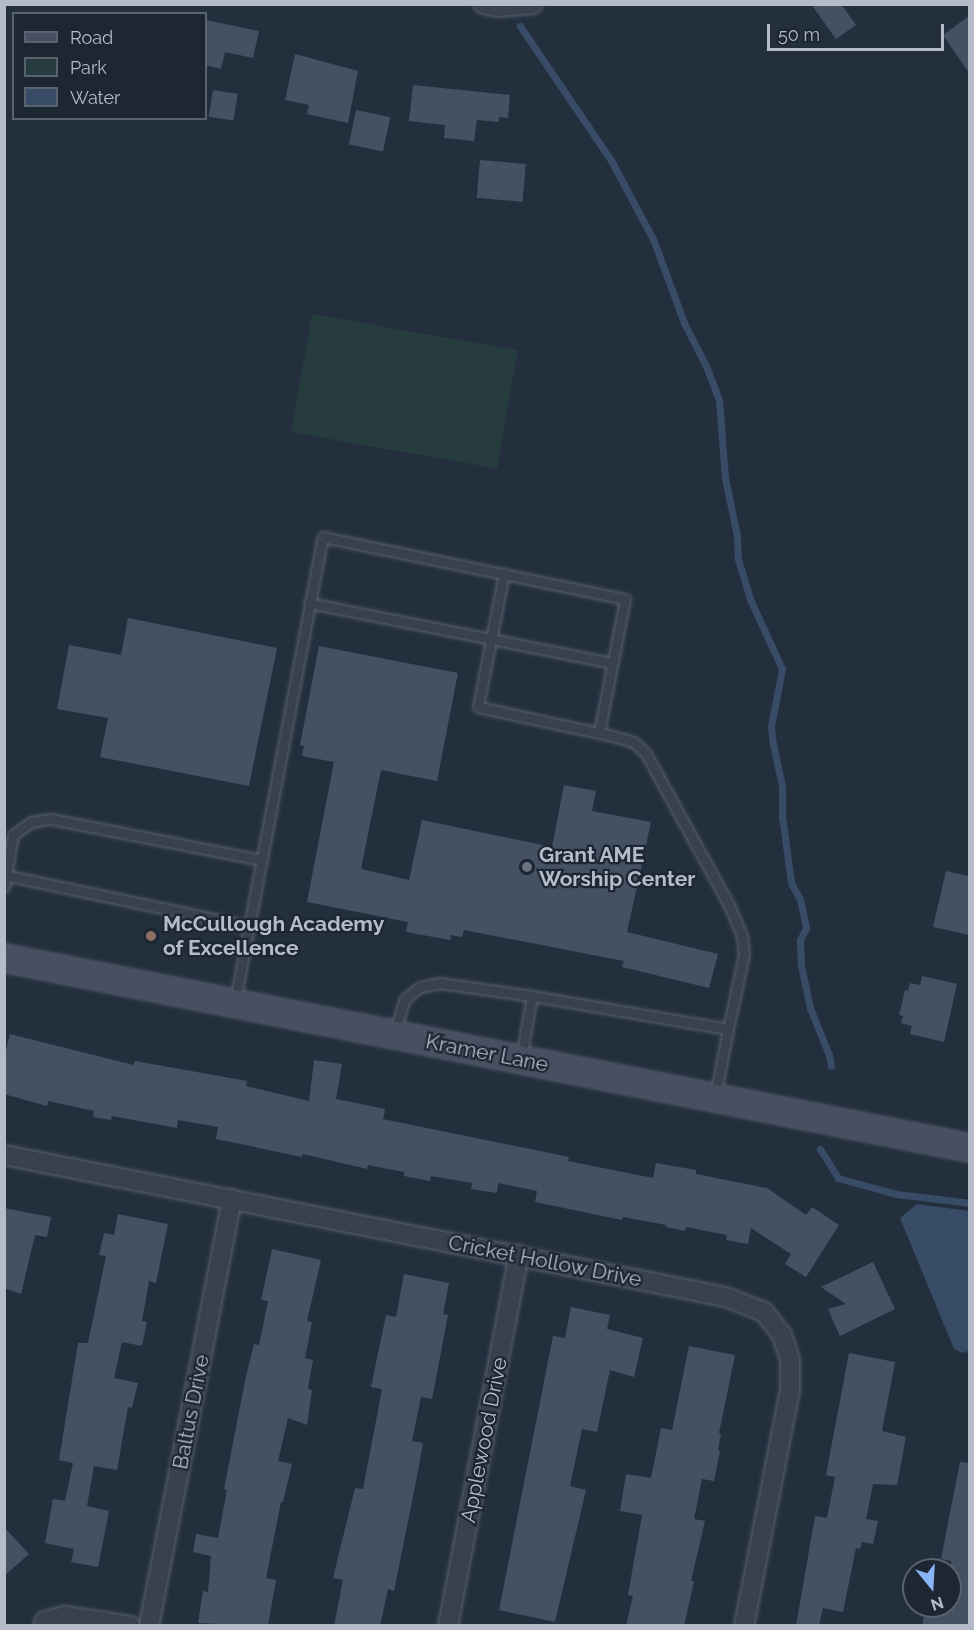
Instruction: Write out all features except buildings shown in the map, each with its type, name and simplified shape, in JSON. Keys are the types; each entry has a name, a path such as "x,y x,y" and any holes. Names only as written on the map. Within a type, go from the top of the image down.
{"street":[{"path":"483,4 499,7 533,4"},
{"name":"Kramer Lane","path":"4,958 969,1148"},
{"name":"Cricket Hollow Drive","path":"4,1155 519,1255 726,1298 764,1312 782,1335 790,1360 790,1390 744,1626"},
{"name":"Baltus Drive","path":"149,1626 232,1199"},
{"name":"Applewood Drive","path":"448,1626 519,1255"},
{"path":"43,1626 45,1621 65,1616 130,1626"}],"lane":[{"path":"235,1003 323,537 625,599 599,733"},
{"path":"504,573 478,707 633,742 645,753 729,905 742,936 744,954 715,1097"},
{"path":"309,603 612,663"},
{"path":"4,886 13,836 31,822 51,819 261,860"},
{"path":"6,876 249,926"},
{"path":"394,1034 405,999 420,987 440,983 728,1029"},
{"path":"521,1059 532,996"}],"green space":[{"path":"312,314 518,350 497,468 291,432"}],"water":[{"path":"917,1204 969,1211 970,1350 963,1353 954,1349 900,1218"}],"waterway":[{"path":"520,26 612,162 653,239 684,323 706,366 719,400 725,478 737,536 738,559 750,599 782,669 771,726 773,744 782,786 782,816 791,883 800,899 806,928 800,940 801,965 810,1008 829,1055 831,1066"},
{"path":"820,1149 838,1178 896,1194 970,1203"}],"place":[{"name":"Grant AME Worship Center","path":"527,867"},
{"name":"McCullough Academy of Excellence","path":"151,936"}]}
